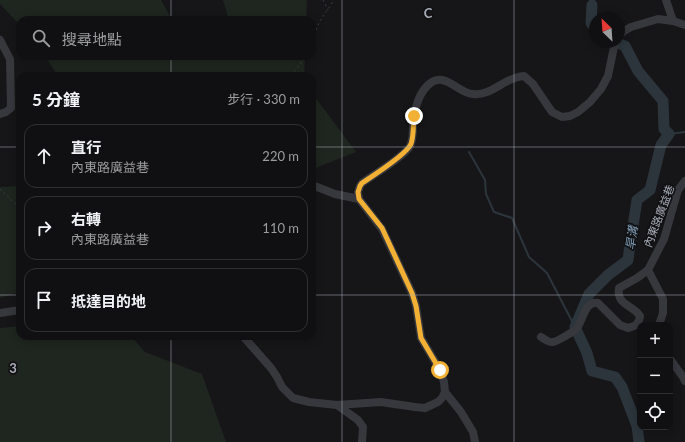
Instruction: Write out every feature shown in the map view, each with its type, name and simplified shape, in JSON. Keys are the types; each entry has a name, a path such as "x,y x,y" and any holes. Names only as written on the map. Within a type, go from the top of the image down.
{"street":[{"path":"666,0 673,21"},
{"path":"625,30 631,27 658,19 673,21 685,25"},
{"path":"0,40 10,59 11,108 0,114"},
{"path":"475,442 473,432 461,412 446,392 440,370 421,338 416,306 412,293 382,228 359,199 358,192 360,186 362,183 405,153 410,146 414,116 422,91 432,81 447,81 472,94 485,94 515,78 524,76 533,84 552,112 562,117 570,116 578,112 590,102 601,89 608,76 614,48"},
{"name":"內東路廣益巷","path":"648,270 664,239 678,190 685,181"},
{"path":"316,187 335,194 359,199"},
{"path":"541,337 548,342 554,342 575,330 591,303 595,302 598,303 620,325 628,328 636,325 640,316 637,312 622,302 619,297 619,288 648,270 663,299 663,313 660,322"},
{"path":"0,313 16,311"},
{"path":"246,340 271,368 282,386 293,398 309,402 337,405 381,402 425,408 438,402 446,392"},
{"path":"673,363 685,381"},
{"path":"337,405 358,420 363,427 362,442"}],"path":[{"path":"323,0 328,11"},
{"path":"316,30 320,21 334,0"},
{"path":"292,72 296,70 302,60"},
{"path":"0,189 16,204"}],"shaded area":[{"path":"0,0 161,0 170,16 16,16 16,21 0,4"},
{"path":"223,0 307,0 306,16 228,16"},
{"path":"48,60 305,60 304,72 55,72"},
{"path":"316,98 356,152 316,168"},
{"path":"16,186 16,293 0,298 0,187"},
{"path":"16,326 16,340 134,340 145,352 202,374 226,442 0,442 0,328"}],"waterway":[{"name":"旱溝","path":"592,5 592,12"},
{"name":"旱溝","path":"625,46 638,71 663,101 664,129 669,134 661,145 650,190 637,200 628,260 608,275 589,294 575,327 587,353 592,371 615,377 622,387 637,426 639,442"},
{"path":"669,134 685,132"},
{"path":"469,152 485,180 486,194 494,212 512,218 529,257 547,273 575,327"}],"route":[{"path":"414,116 412,140 405,153 362,183 358,192 359,199 382,228 412,293 416,306 421,338 440,370"}]}
